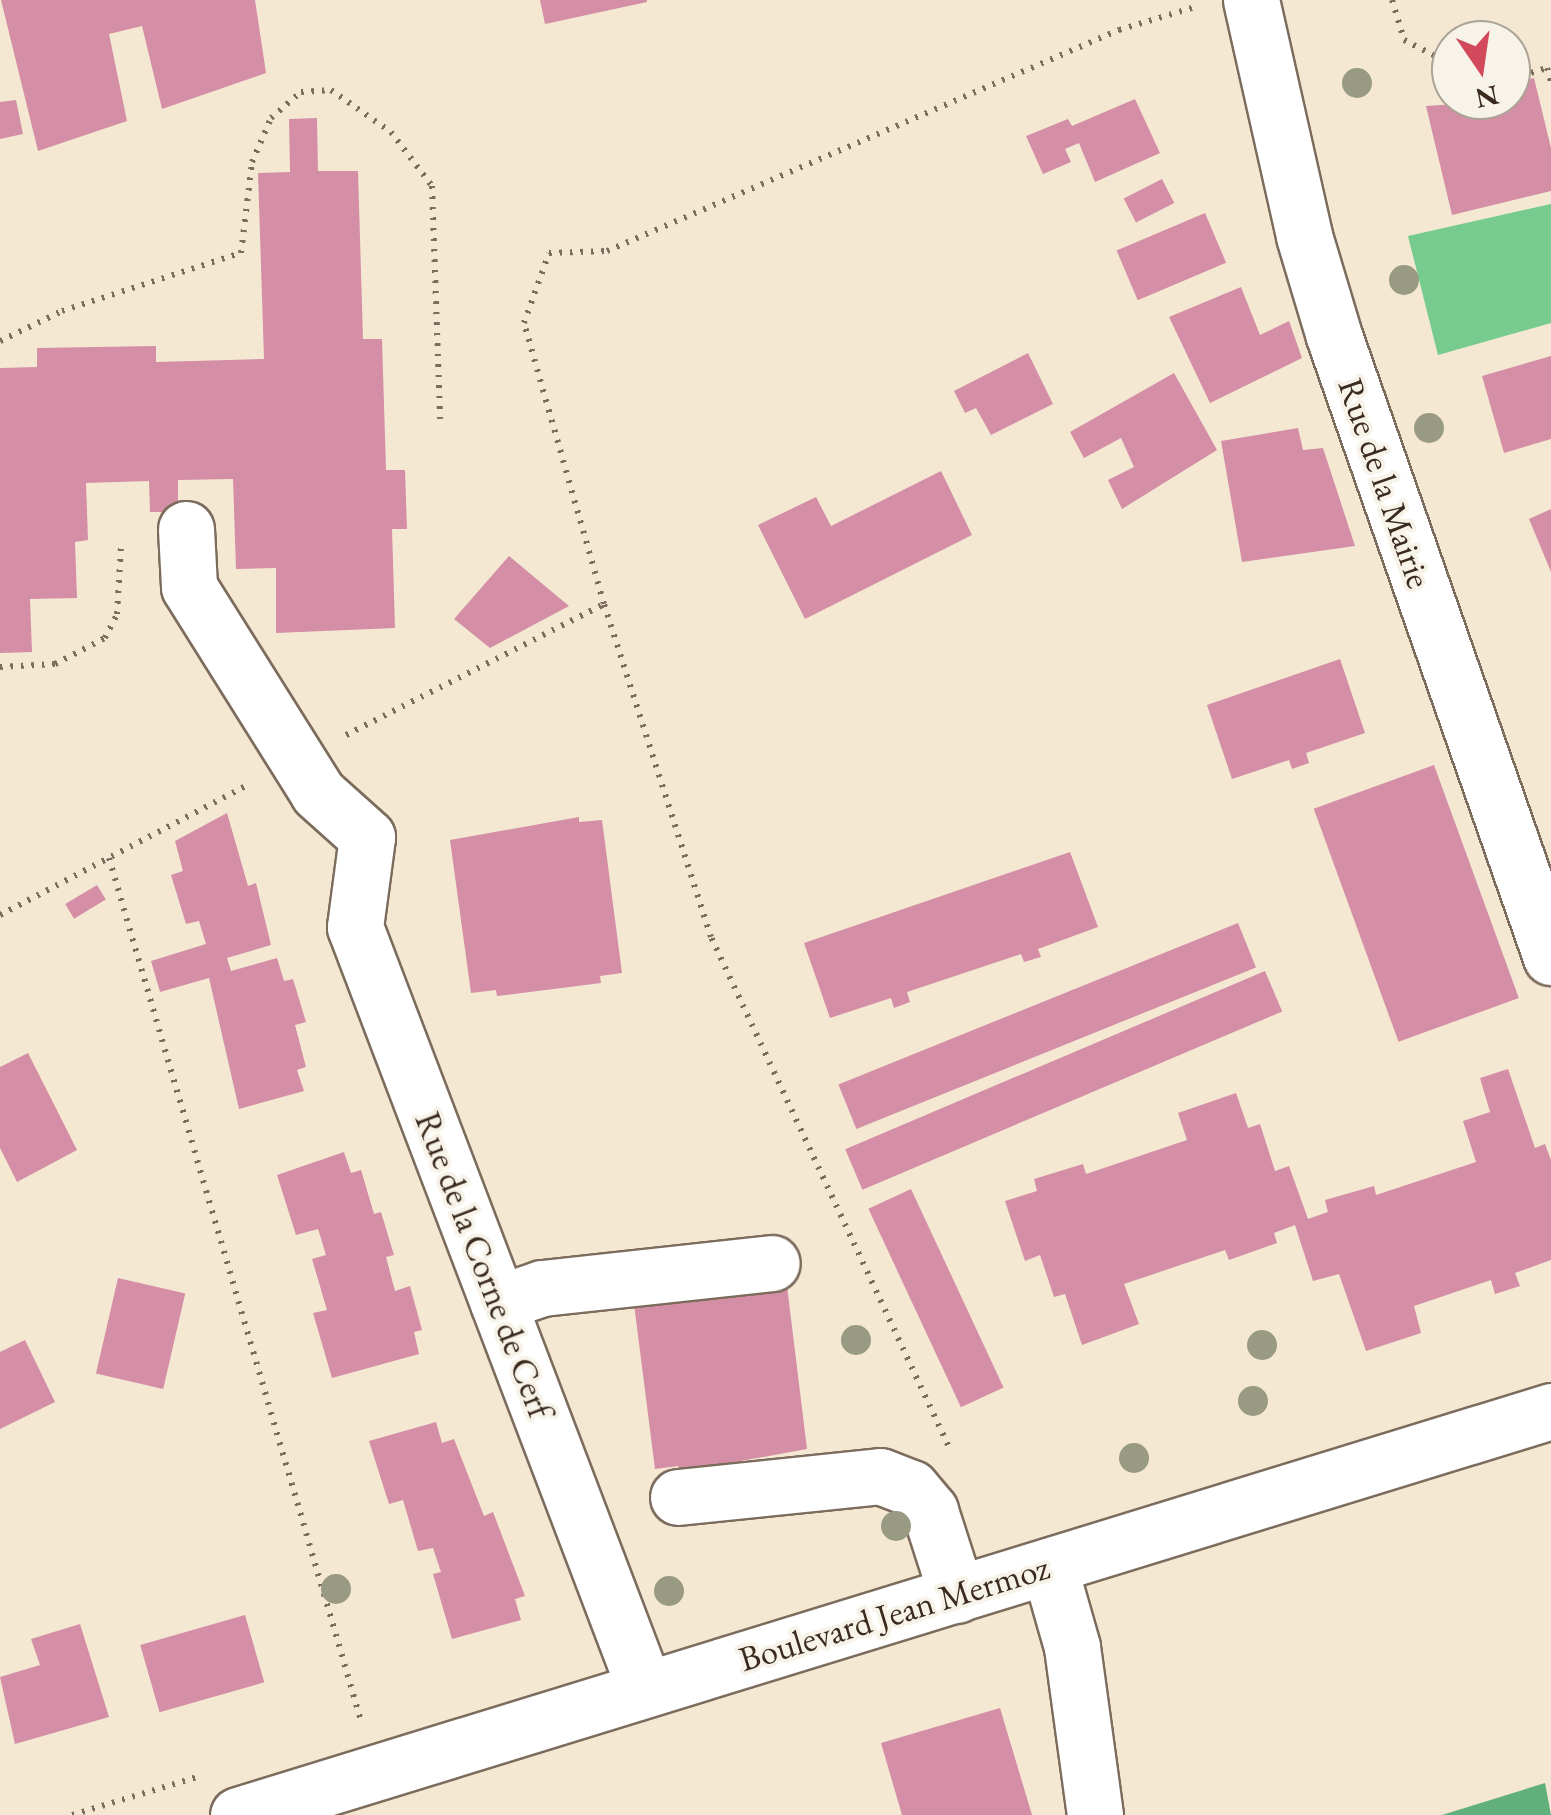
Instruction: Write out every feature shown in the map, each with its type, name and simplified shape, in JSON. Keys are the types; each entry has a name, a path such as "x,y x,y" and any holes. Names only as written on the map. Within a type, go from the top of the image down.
{"street":[{"name":"Rue de la Mairie","path":"1227,2 1334,336 1551,957"},
{"name":"Rue de la Corne de Cerf","path":"186,529 189,586 318,793 367,837 355,927 645,1689"},
{"path":"498,1303 542,1288 772,1263"},
{"name":"Boulevard Jean Mermoz","path":"238,1815 1551,1411"},
{"path":"678,1497 880,1476 911,1488 930,1511 957,1595"},
{"path":"1049,1566 1072,1647 1094,1815"}],"path":[{"path":"1392,0 1404,40 1431,54"},
{"path":"954,1460 712,937 604,604 524,323 549,254 607,251 1119,30 1227,2"},
{"path":"1531,73 1547,68 1551,82"},
{"path":"0,341 62,311 241,253 252,162 271,118 301,92 332,90 390,132 432,186 440,419"},
{"path":"0,667 54,664 105,638 117,614 121,546"},
{"path":"109,858 363,1727"}],"green space":[{"path":"1551,204 1551,323 1438,355 1408,236"},
{"path":"1545,1783 1551,1815 1442,1815"}],"building":[{"path":"1,0 255,0 266,73 162,109 142,26 109,34 127,121 38,151"},
{"path":"540,0 647,0 647,2 545,24"},
{"path":"1534,78 1551,148 1551,191 1452,215 1426,106 1431,106 1431,120 1531,120"},
{"path":"1135,99 1160,153 1095,182 1079,143 1065,149 1071,162 1043,174 1026,136 1068,119 1072,126"},
{"path":"16,100 23,134 0,139 0,102"},
{"path":"317,118 318,171 358,171 363,339 382,339 386,470 405,470 407,529 392,529 395,628 276,633 276,568 236,569 233,479 178,480 178,512 150,512 149,481 86,483 88,540 75,542 77,598 30,599 32,652 0,653 0,368 37,367 37,348 156,346 156,362 264,359 258,173 290,172 289,119"},
{"path":"1162,179 1174,203 1136,223 1124,199"},
{"path":"1205,213 1226,263 1138,300 1117,251"},
{"path":"1241,287 1260,335 1289,321 1302,358 1210,403 1169,317"},
{"path":"1028,353 1053,404 991,435 976,408 965,413 954,391"},
{"path":"1551,356 1551,439 1504,453 1482,376"},
{"path":"1174,373 1217,450 1122,509 1108,480 1134,467 1121,438 1084,458 1070,432"},
{"path":"1298,428 1303,450 1323,448 1355,546 1242,562 1221,441"},
{"path":"941,471 972,535 805,619 758,525 816,497 831,526"},
{"path":"1551,509 1551,572 1529,519"},
{"path":"509,556 569,606 490,648 454,619"},
{"path":"1340,659 1365,733 1306,753 1309,763 1292,769 1289,760 1232,779 1207,705"},
{"path":"1434,765 1519,998 1399,1042 1314,809"},
{"path":"227,813 248,886 256,883 271,945 227,958 231,971 277,958 284,981 293,979 306,1022 295,1025 306,1067 297,1070 304,1091 239,1109 209,978 160,992 151,961 206,944 199,921 186,924 171,875 183,871 175,841"},
{"path":"579,817 579,822 602,820 622,973 600,976 601,983 497,996 496,990 471,993 450,840"},
{"path":"1070,852 1098,927 1038,949 1041,957 1024,962 1021,954 907,992 910,1002 894,1008 891,998 830,1018 804,943"},
{"path":"97,885 106,900 74,919 65,904"},
{"path":"1238,923 1256,968 856,1129 838,1084"},
{"path":"1265,971 1282,1012 862,1190 845,1149"},
{"path":"28,1053 77,1150 17,1182 0,1148 0,1067"},
{"path":"1508,1069 1535,1148 1545,1144 1551,1160 1551,1260 1515,1273 1520,1286 1495,1294 1491,1280 1414,1306 1421,1333 1366,1351 1339,1274 1313,1281 1295,1225 1274,1233 1277,1243 1229,1260 1225,1250 1124,1284 1139,1324 1082,1345 1065,1294 1054,1297 1040,1255 1025,1261 1005,1201 1037,1191 1034,1179 1083,1164 1086,1174 1187,1140 1178,1113 1236,1093 1248,1128 1260,1124 1275,1171 1289,1166 1308,1219 1328,1212 1325,1200 1374,1186 1376,1195 1476,1162 1463,1121 1490,1112 1480,1078"},
{"path":"344,1152 351,1173 361,1170 374,1214 381,1212 394,1255 386,1257 395,1291 410,1286 422,1330 414,1332 419,1354 332,1378 313,1313 327,1310 312,1259 326,1255 318,1229 296,1235 277,1175"},
{"path":"911,1189 1004,1387 961,1407 868,1209"},
{"path":"118,1278 185,1294 163,1389 96,1373"},
{"path":"787,1286 807,1449 680,1472 678,1466 655,1469 634,1304"},
{"path":"25,1340 55,1402 0,1429 0,1352"},
{"path":"436,1422 442,1443 454,1439 484,1516 493,1512 525,1596 515,1599 521,1620 452,1639 433,1574 441,1572 433,1548 418,1551 403,1500 389,1504 369,1441"},
{"path":"245,1615 264,1682 160,1712 140,1645"},
{"path":"80,1624 109,1717 15,1744 0,1677 40,1665 31,1639"},
{"path":"1000,1708 1032,1815 902,1815 881,1743"}]}
